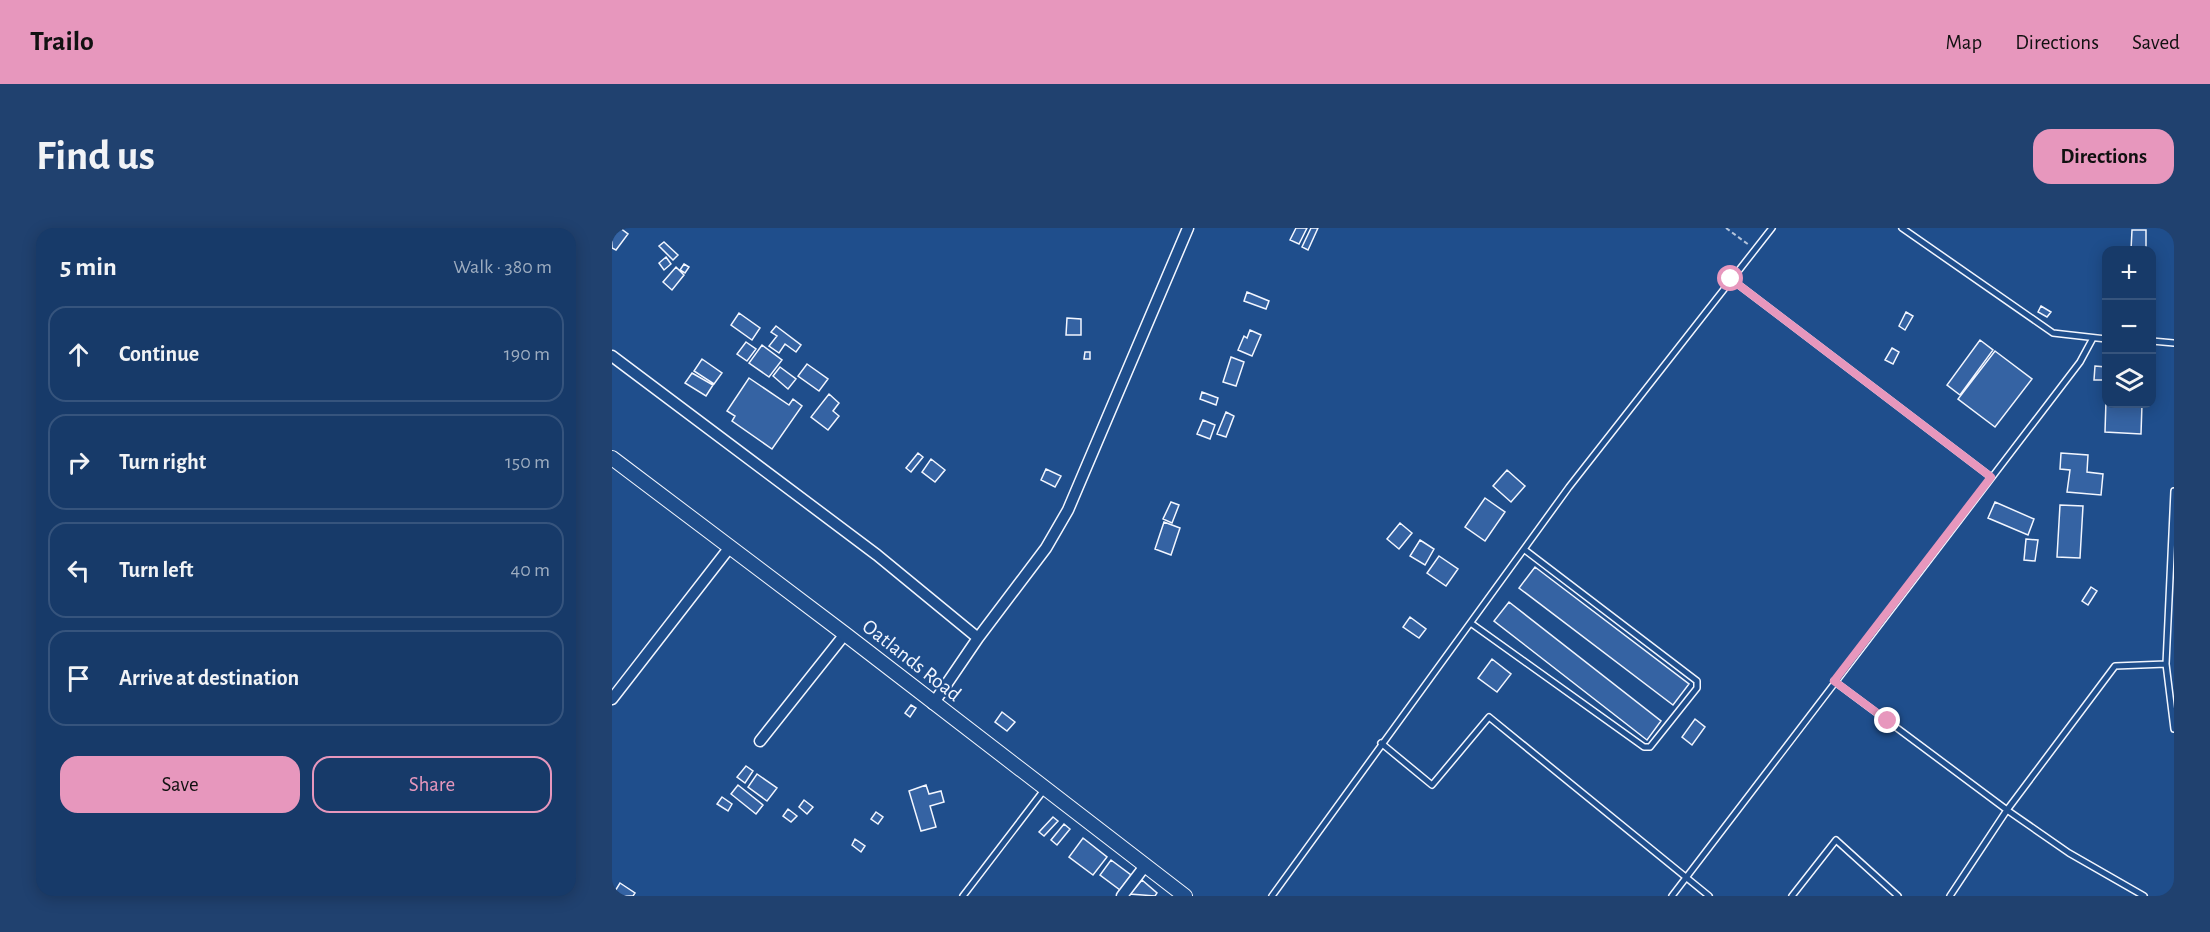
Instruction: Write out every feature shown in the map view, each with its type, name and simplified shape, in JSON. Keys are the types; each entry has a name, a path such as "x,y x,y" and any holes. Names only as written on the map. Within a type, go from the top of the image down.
{"street":[{"path":"933,704 1046,548 1068,510 1188,228"},
{"path":"612,356 877,555 978,639"},
{"name":"Oatlands Road","path":"612,458 1185,896"},
{"path":"612,699 730,547"},
{"path":"760,741 845,634"},
{"path":"1122,896 1145,866"}],"lane":[{"path":"1272,896 1381,743 1472,624 1569,486 1731,279 1757,250 1772,228"},
{"path":"1902,228 2053,333 2102,339"},
{"path":"1731,279 1991,477"},
{"path":"1672,896 1834,681 2080,362 2092,338"},
{"path":"2156,341 2174,343"},
{"path":"2174,490 2166,664 2174,729"},
{"path":"1472,624 1644,747 1650,747 1697,688 1697,681 1525,550"},
{"path":"1950,896 2007,810 2115,666 2166,664"},
{"path":"1834,681 2007,810 2069,853 2144,896"},
{"path":"1381,743 1432,785 1489,717 1709,896"},
{"path":"963,896 1045,789"},
{"path":"1792,896 1836,840 1898,896"}],"path":[{"path":"1725,228 1757,250"}],"building":[{"path":"612,228 620,228 628,234 616,250 612,248"},
{"path":"1296,228 1307,228 1299,244 1290,240"},
{"path":"1311,228 1318,228 1308,250 1302,247"},
{"path":"2132,230 2146,230 2146,246 2131,246"},
{"path":"664,242 678,255 673,260 659,246"},
{"path":"666,257 671,264 664,270 659,263"},
{"path":"684,264 689,267 685,273 680,270"},
{"path":"676,267 684,275 672,290 663,282"},
{"path":"1247,292 1269,301 1266,309 1244,301"},
{"path":"2041,306 2051,312 2047,317 2038,312"},
{"path":"1906,312 1913,316 1905,330 1899,326"},
{"path":"739,313 760,328 752,340 731,325"},
{"path":"1067,318 1081,319 1081,335 1066,335"},
{"path":"776,326 801,345 796,352 785,344 779,353 769,346 777,336 771,332"},
{"path":"1250,330 1261,335 1252,356 1238,350 1244,336 1247,338"},
{"path":"1980,340 1993,350 1960,395 1947,385"},
{"path":"746,342 756,349 747,361 737,354"},
{"path":"762,345 782,360 769,377 749,363"},
{"path":"1892,348 1899,352 1893,364 1885,360"},
{"path":"1995,351 2032,379 1995,427 1958,399"},
{"path":"1085,352 1090,352 1090,359 1084,359"},
{"path":"1231,357 1244,362 1236,386 1223,382"},
{"path":"702,359 722,373 714,384 694,371"},
{"path":"807,364 828,379 819,391 798,376"},
{"path":"2095,366 2102,367 2102,380 2094,380"},
{"path":"780,367 796,379 788,389 773,376"},
{"path":"692,373 713,385 706,396 685,383"},
{"path":"749,378 789,405 793,399 802,406 772,449 732,421 735,416 727,411"},
{"path":"1202,392 1218,398 1216,405 1200,399"},
{"path":"829,394 839,403 833,411 839,416 828,430 811,417"},
{"path":"2106,408 2142,408 2141,434 2105,432"},
{"path":"1226,412 1234,416 1226,437 1217,434"},
{"path":"1203,420 1215,425 1210,439 1197,434"},
{"path":"918,453 923,457 911,472 906,468"},
{"path":"2061,453 2088,455 2087,472 2103,474 2101,495 2067,492 2070,470 2060,469"},
{"path":"931,459 945,470 935,482 922,472"},
{"path":"1046,469 1061,476 1055,487 1041,480"},
{"path":"1507,470 1525,486 1511,502 1493,486"},
{"path":"1485,498 1505,512 1485,541 1465,527"},
{"path":"1171,502 1179,505 1172,523 1163,519"},
{"path":"1995,502 2034,519 2028,535 1988,518"},
{"path":"2060,505 2083,506 2080,558 2057,557"},
{"path":"1164,522 1180,528 1171,555 1155,549"},
{"path":"1400,523 1412,533 1399,549 1387,539"},
{"path":"2026,539 2038,540 2035,561 2024,560"},
{"path":"1420,540 1434,549 1425,565 1410,556"},
{"path":"1439,556 1458,569 1446,586 1427,573"},
{"path":"1535,567 1689,684 1673,705 1519,588"},
{"path":"2091,587 2097,591 2088,605 2082,601"},
{"path":"1509,602 1661,721 1647,740 1494,621"},
{"path":"1410,617 1426,629 1419,638 1403,627"},
{"path":"1492,659 1511,674 1497,692 1478,678"},
{"path":"911,705 916,708 910,717 905,713"},
{"path":"1002,712 1015,722 1007,731 995,722"},
{"path":"1695,719 1705,727 1692,745 1682,737"},
{"path":"746,766 753,771 745,783 737,777"},
{"path":"757,774 777,788 767,801 748,787"},
{"path":"738,785 763,805 756,814 731,794"},
{"path":"926,785 929,794 941,791 944,802 930,806 936,827 921,831 909,791"},
{"path":"722,797 732,804 728,811 717,804"},
{"path":"804,800 813,807 807,814 799,807"},
{"path":"788,809 797,816 791,822 783,816"},
{"path":"876,812 883,817 878,824 871,819"},
{"path":"1053,817 1058,821 1044,836 1039,832"},
{"path":"1064,824 1070,829 1057,845 1051,840"},
{"path":"1083,838 1107,857 1093,875 1069,857"},
{"path":"855,839 865,846 861,852 852,845"},
{"path":"1111,860 1131,875 1120,890 1100,875"},
{"path":"1142,880 1157,893 1155,896 1130,894"},
{"path":"620,883 635,893 633,896 612,896"}],"route":[{"path":"1731,279 1991,477 1834,681 1888,721"}]}
